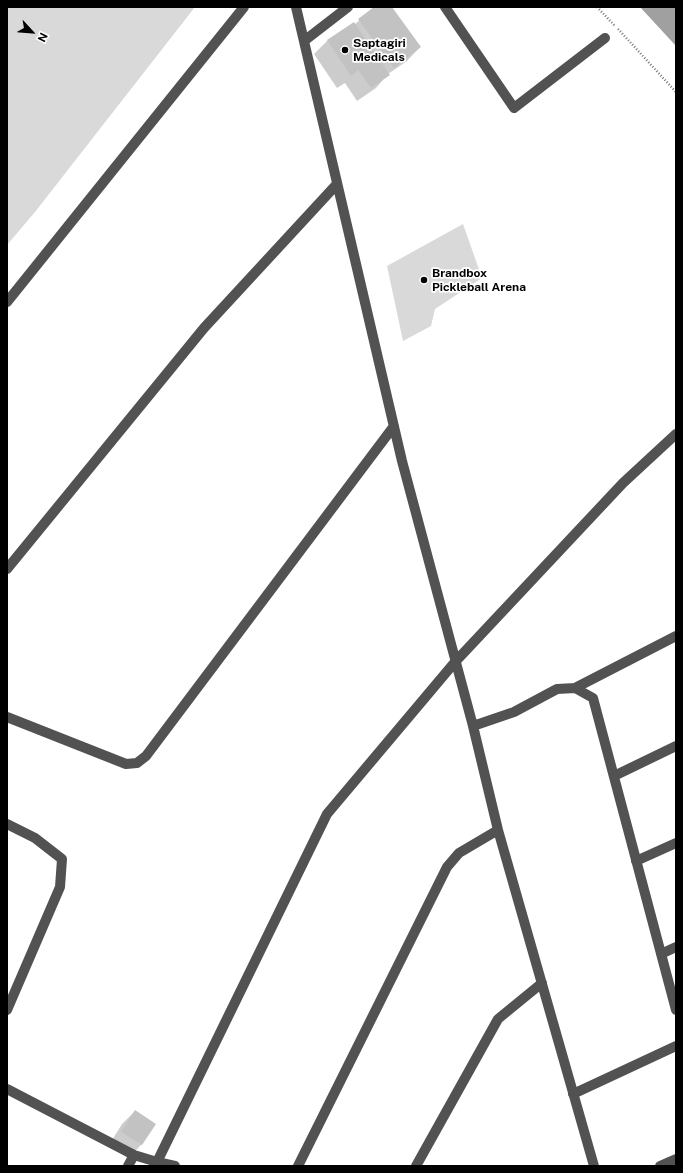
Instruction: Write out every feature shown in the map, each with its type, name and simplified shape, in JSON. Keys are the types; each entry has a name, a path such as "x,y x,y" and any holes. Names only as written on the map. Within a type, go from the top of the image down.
{"street":[{"path":"7,302 244,7"},
{"path":"296,7 394,426 498,830 594,1166"},
{"path":"304,41 348,7"},
{"path":"445,7 514,108 605,38"},
{"path":"7,569 204,328 337,184"},
{"path":"7,717 126,764 137,763 151,749 394,426"},
{"path":"157,1162 327,814 455,662 623,483 676,434"},
{"path":"472,726 514,712 557,689 575,688 676,636"},
{"path":"575,688 593,698 676,1010"},
{"path":"614,776 676,746"},
{"path":"7,824 35,838 62,859 60,887 7,1010"},
{"path":"298,1166 447,867 459,853 498,830"},
{"path":"636,862 676,843"},
{"path":"661,954 676,947"},
{"path":"416,1166 498,1018 542,983"},
{"path":"573,1094 676,1046"},
{"path":"7,1089 134,1155 175,1166"},
{"path":"128,1166 134,1155"},
{"path":"660,1166 676,1159"}],"path":[{"path":"598,7 676,92"}],"shaded area":[{"path":"7,7 195,7 35,212 7,245"},
{"path":"640,7 676,7 676,46"},
{"path":"463,224 482,278 435,309 431,326 403,341 387,266"}],"building":[{"path":"374,7 392,7 421,47 394,68 358,19"},
{"path":"354,22 390,75 371,88 358,70 351,76 327,40"},
{"path":"135,1110 156,1124 142,1145 121,1132"}],"place":[{"name":"Saptagiri Medicals","path":"345,50"},
{"name":"Brandbox Pickleball Arena","path":"424,280"}]}
